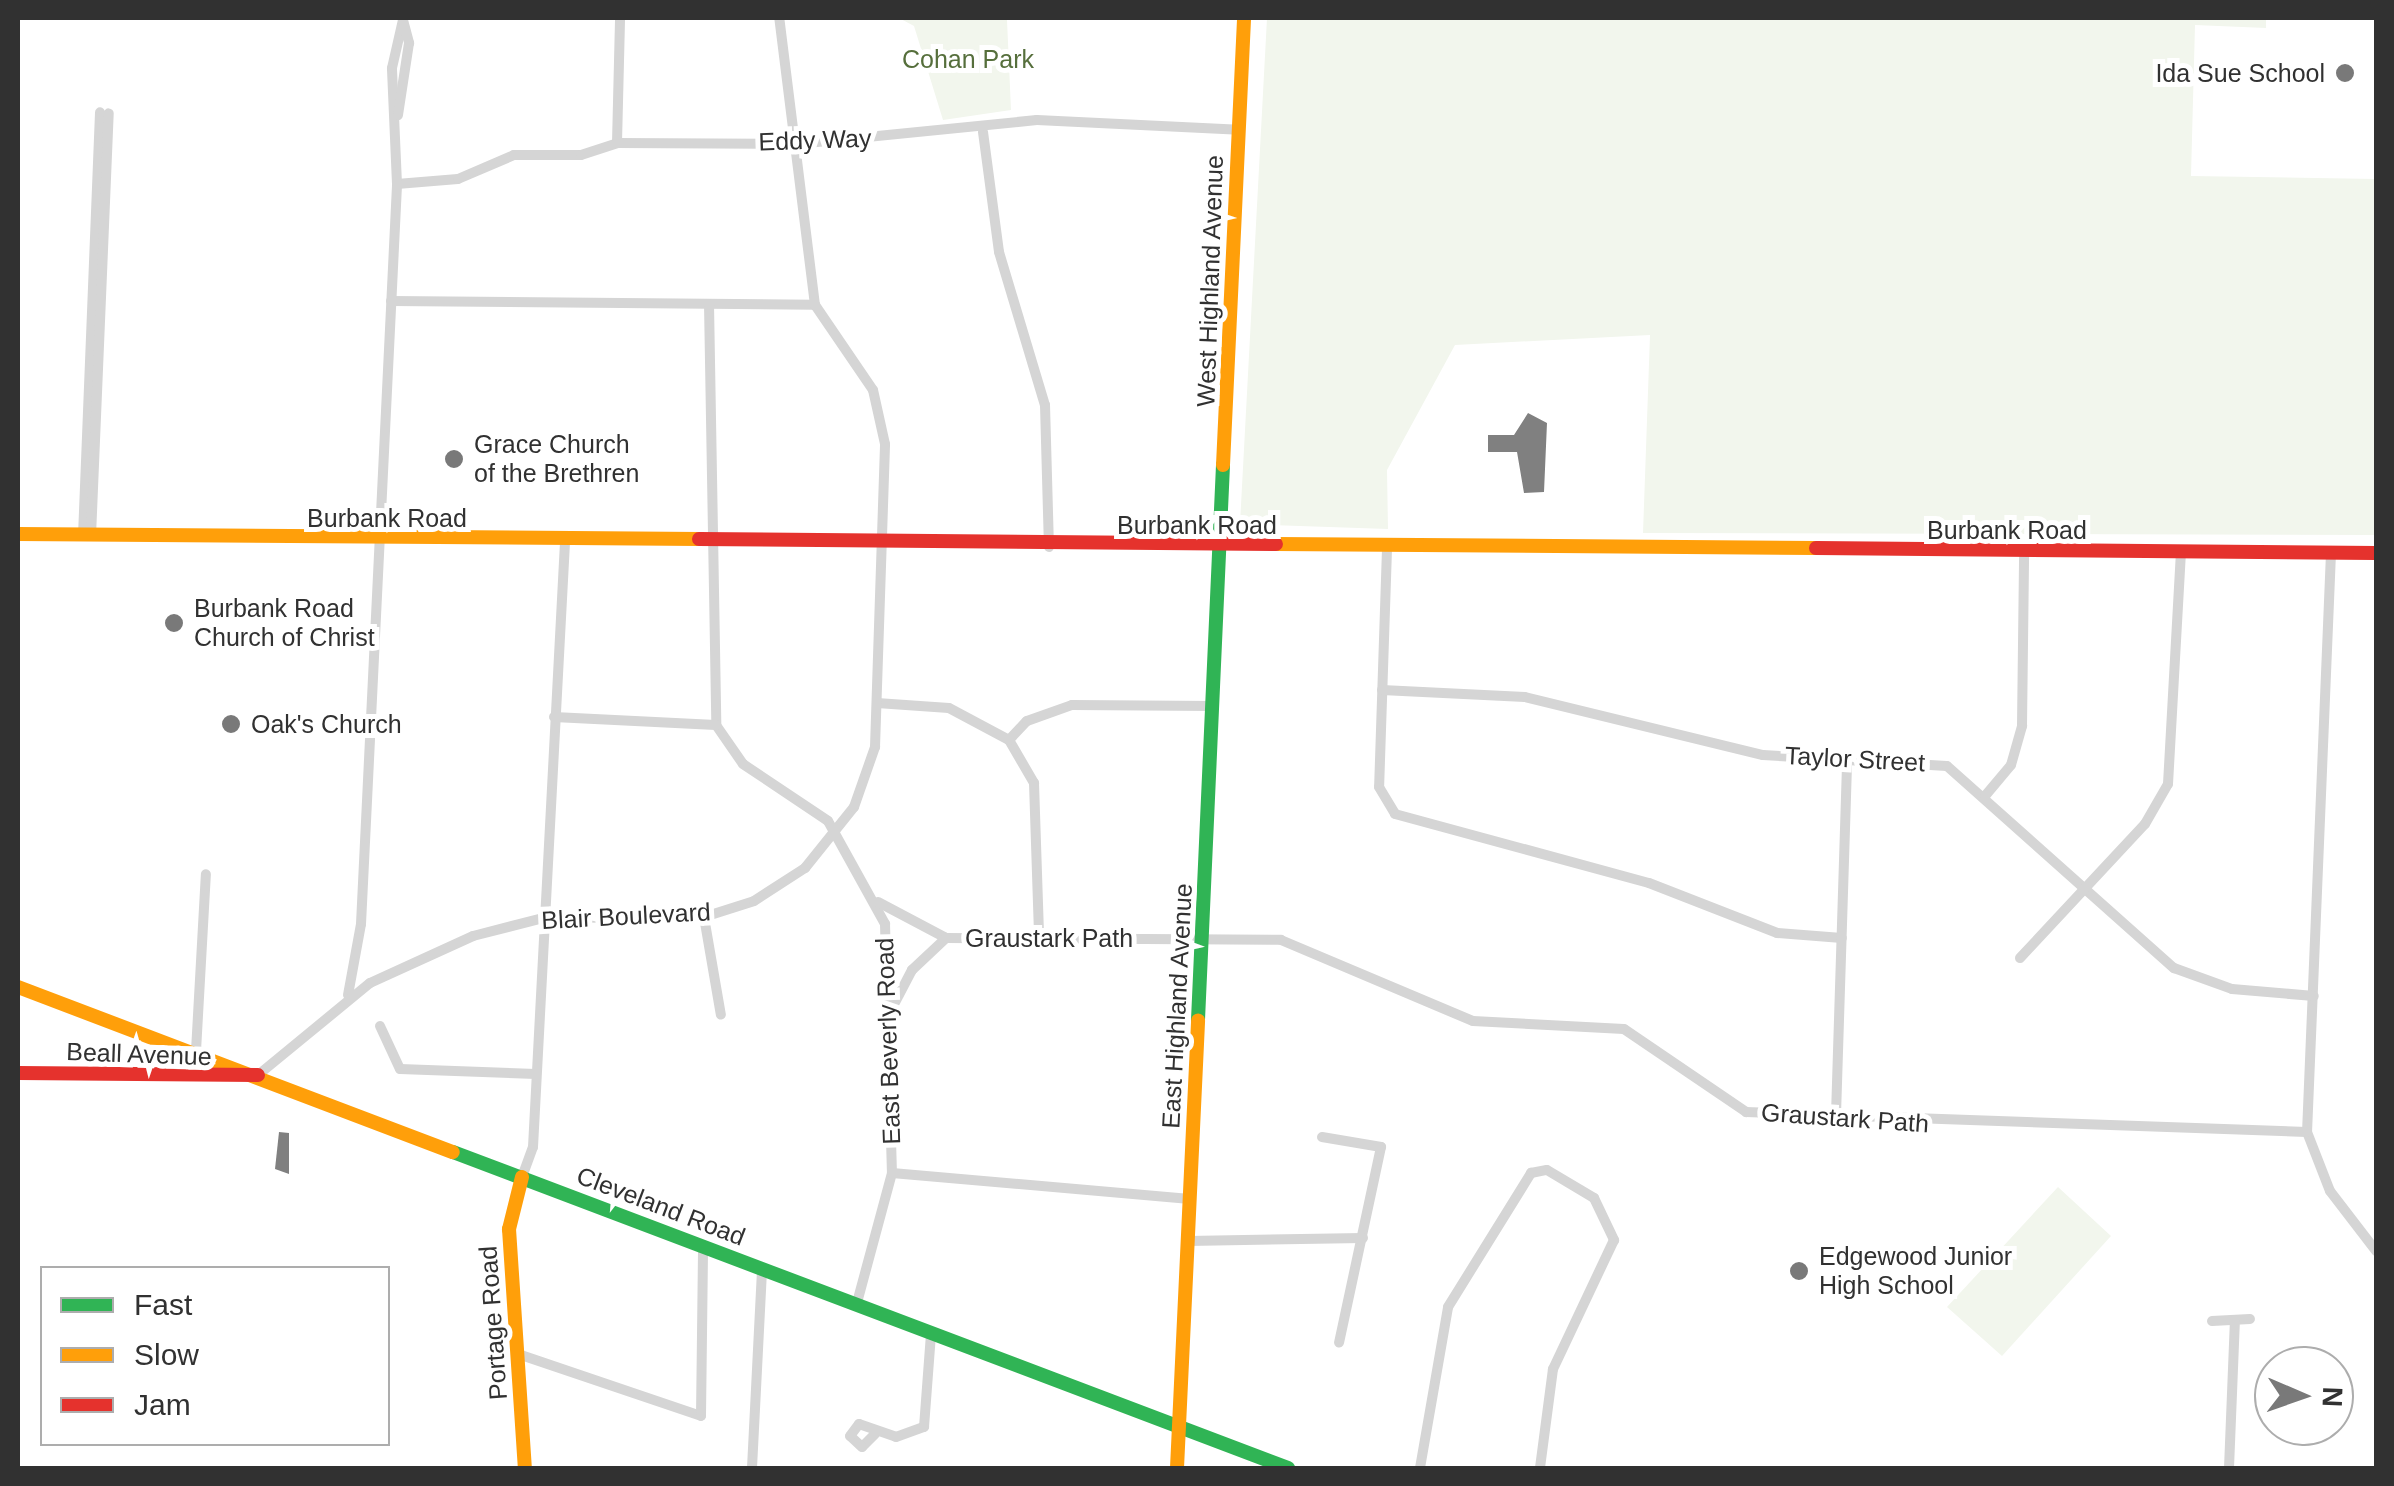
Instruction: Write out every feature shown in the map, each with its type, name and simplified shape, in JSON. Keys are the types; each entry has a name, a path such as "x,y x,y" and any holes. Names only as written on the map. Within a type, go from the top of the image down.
{"main road":[{"name":"West Highland Avenue","path":"1222,546 1244,18"},
{"name":"Burbank Road","path":"18,534 1049,548 2376,554"},
{"name":"East Highland Avenue","path":"1177,1468 1222,546"},
{"name":"Cleveland Road","path":"18,987 196,1051 703,1248 1288,1468"},
{"name":"Beall Avenue","path":"18,1073 258,1075"},
{"name":"Portage Road","path":"522,1177 509,1229 525,1468"}],"street":[{"path":"617,143 620,18"},
{"path":"391,301 815,305 779,18"},
{"path":"345,999 360,942 382,540 398,115 409,43 403,20 392,68 398,115"},
{"path":"87,536 105,112"},
{"name":"Eddy Way","path":"396,184 458,179 514,154 581,155 617,143 797,144 982,132 1037,120 1239,130"},
{"path":"982,132 1000,252 1045,405 1049,548"},
{"path":"554,717 716,724 710,304"},
{"name":"Blair Boulevard","path":"258,1075 345,999 474,936 544,918 704,917 774,891 837,834 871,762 881,546 880,414 815,305"},
{"path":"522,1177 534,1147 565,542"},
{"path":"1387,548 1379,787 1395,814 1649,883 1776,933 1842,938"},
{"path":"2020,958 2086,889 2168,784 2181,552"},
{"path":"1984,796 2011,765 2022,726 2024,553"},
{"path":"2331,553 2307,1132 2330,1191 2376,1251"},
{"name":"Taylor Street","path":"1382,690 1498,692 1763,755 1931,761 1984,796 2190,976 2314,996"},
{"path":"876,702 948,708 1009,740 1034,783 1039,934"},
{"path":"1009,740 1027,721 1072,705 1214,706"},
{"name":"East Beverly Road","path":"716,724 744,764 837,834 877,902 889,1014 892,1172 857,1303"},
{"path":"1836,1115 1847,756"},
{"path":"196,1051 206,874"},
{"name":"Graustark Path","path":"877,902 946,938 1039,934 1204,936 1297,944 1473,1021 1624,1029 1729,1106 1836,1115 2307,1132"},
{"path":"704,917 721,1015"},
{"name":"Graustark Path","path":"889,1014 912,970 946,938"},
{"path":"380,1026 400,1069 536,1074"},
{"path":"1322,1137 1381,1147 1339,1343"},
{"path":"1420,1468 1448,1307 1531,1173 1547,1170 1594,1198 1614,1240 1552,1368 1540,1468"},
{"path":"892,1172 1190,1198"},
{"path":"1188,1241 1363,1238"},
{"path":"518,1354 701,1416 703,1248"},
{"path":"752,1468 762,1268"},
{"path":"2212,1320 2250,1320"},
{"path":"2229,1468 2235,1320"},
{"path":"874,1434 913,1436 924,1427 932,1332"}],"green space":[{"name":"Cohan Park","path":"899,18 1030,18 1007,20 1011,110 943,120 914,26"},
{"path":"1267,18 2266,18 2266,28 2195,25 2191,176 2376,179 2376,535 1643,533 1650,335 1455,345 1387,470 1388,529 1240,524"},
{"path":"2058,1187 2111,1236 2002,1356 1947,1307"}],"building":[{"path":"1528,413 1547,423 1544,492 1524,493 1517,452 1488,452 1488,435 1514,435"},
{"path":"279,1132 289,1133 289,1174 275,1169"}],"waterway":[{"path":"893,18 998,18"}],"traffic: fast":[{"path":"1198,1020 1223,465"},
{"path":"453,1152 1288,1468"}],"traffic: slow":[{"path":"1223,465 1244,18"},
{"path":"18,534 699,539"},
{"path":"1276,544 1816,548"},
{"path":"18,987 453,1152"},
{"path":"1177,1468 1198,1020"},
{"path":"522,1177 509,1229 525,1468"}],"traffic: jam":[{"path":"699,539 1276,544"},
{"path":"1816,548 2376,553"},
{"path":"18,1073 258,1075"}],"place":[{"name":"Ida Sue School","path":"2345,73"},
{"name":"Grace Church of the Brethren","path":"454,459"},
{"name":"Burbank Road Church of Christ","path":"174,623"},
{"name":"Oak's Church","path":"231,724"},
{"name":"Edgewood Junior High School","path":"1799,1271"}]}
